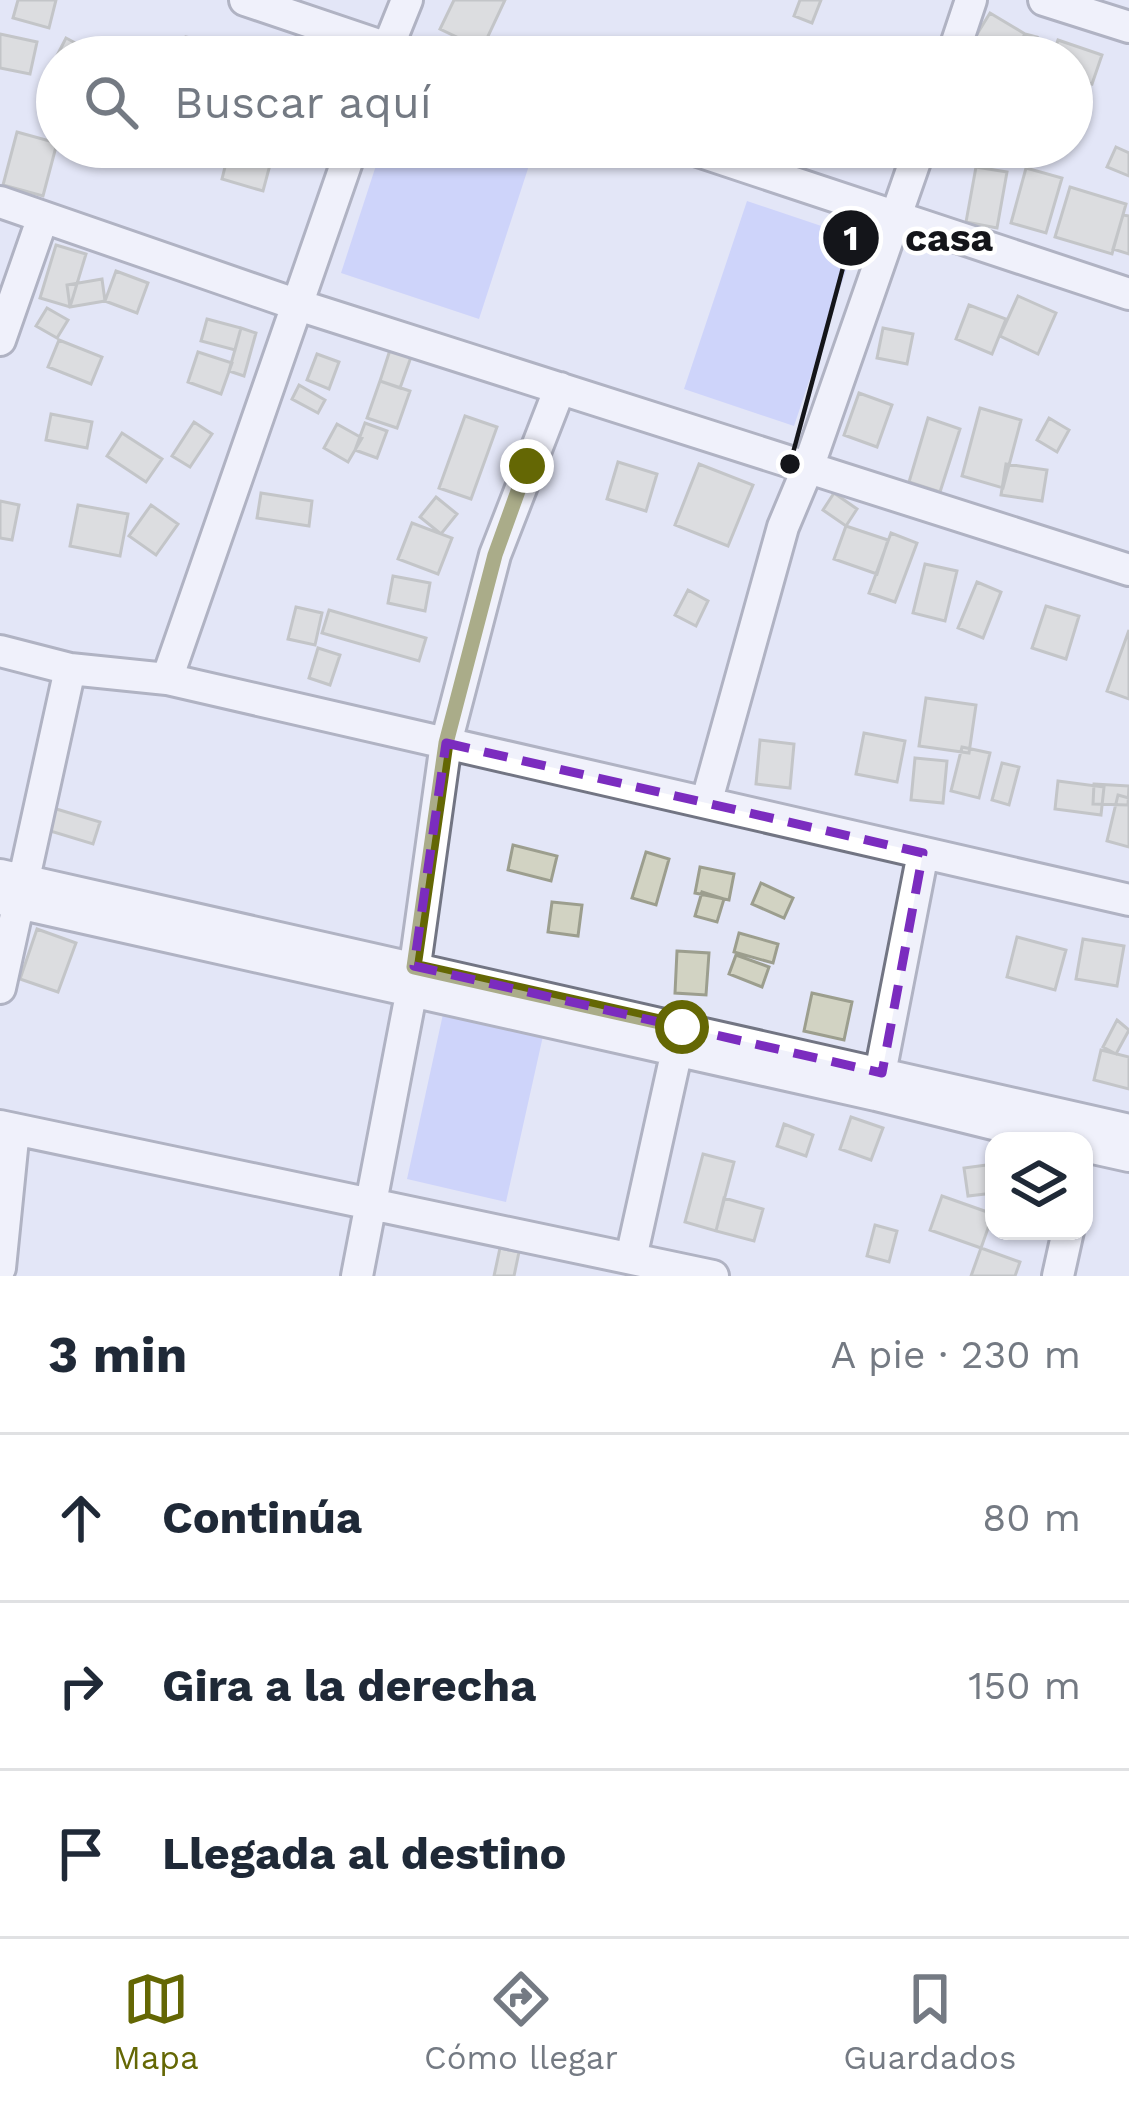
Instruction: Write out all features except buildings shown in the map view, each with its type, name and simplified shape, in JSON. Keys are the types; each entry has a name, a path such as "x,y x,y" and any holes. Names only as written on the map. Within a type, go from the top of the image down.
{"street":[{"path":"245,0 345,36"},
{"path":"399,36 407,0"},
{"path":"959,36 971,0"},
{"path":"1043,0 1129,27"},
{"path":"167,679 344,168"},
{"path":"749,168 1129,294"},
{"path":"706,800 766,580 913,168"},
{"path":"0,202 295,304 1129,570"},
{"path":"0,340 43,217"},
{"path":"356,1276 413,980 446,743 495,555 560,388"},
{"path":"0,651 70,669 167,679 1129,900"},
{"path":"0,988 11,890 70,669"},
{"path":"879,1084 923,853"},
{"path":"11,890 879,1084 1041,1132"},
{"path":"646,1266 680,1039"},
{"path":"0,1268 7,1127 373,1202 646,1266 713,1276"},
{"path":"1093,1141 1129,1130"},
{"path":"1093,1147 1129,1156"},
{"path":"1058,1276 1067,1240"}],"highlighted area":[{"path":"446,743 923,853 882,1073 414,966"}],"shaded area":[{"path":"375,168 528,168 479,319 341,273"},
{"path":"747,201 857,238 794,426 684,389"},
{"path":"443,1014 543,1036 506,1202 407,1179"}],"place":[{"name":"casa","path":"790,464"}],"route":[{"path":"527,466 495,555 446,743 414,967 682,1027"}]}
